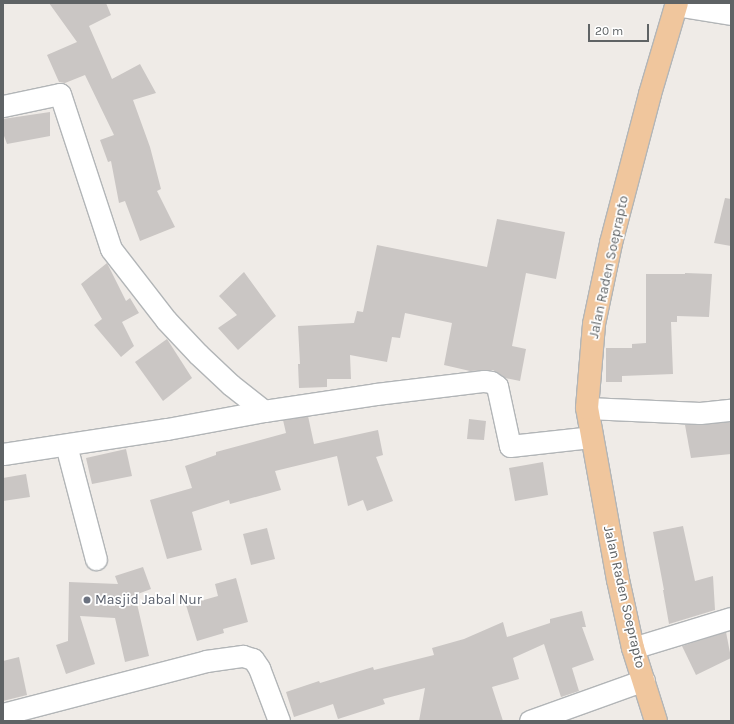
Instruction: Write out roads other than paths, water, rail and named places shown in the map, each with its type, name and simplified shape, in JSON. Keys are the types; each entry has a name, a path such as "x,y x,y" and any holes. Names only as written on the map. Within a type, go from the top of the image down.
{"highway":[{"name":"Jalan Raden Soeprapto","path":"656,721 633,648 618,580 591,437 587,408 594,324 611,243 650,94 676,4"}],"street":[{"path":"676,4 731,14"},
{"path":"3,106 60,94 111,249 148,298 198,354 231,385 264,411"},
{"path":"3,454 167,429 264,411 376,394 484,381 491,382 497,386 510,446 591,437"},
{"path":"587,408 700,413 731,410"},
{"path":"66,445 96,559"},
{"path":"633,648 731,618"},
{"path":"3,714 206,661 243,656 253,659 259,668 279,721"},
{"path":"530,721 644,680"}],"place":[{"name":"Masjid Jabal Nur","path":"87,600"}]}
